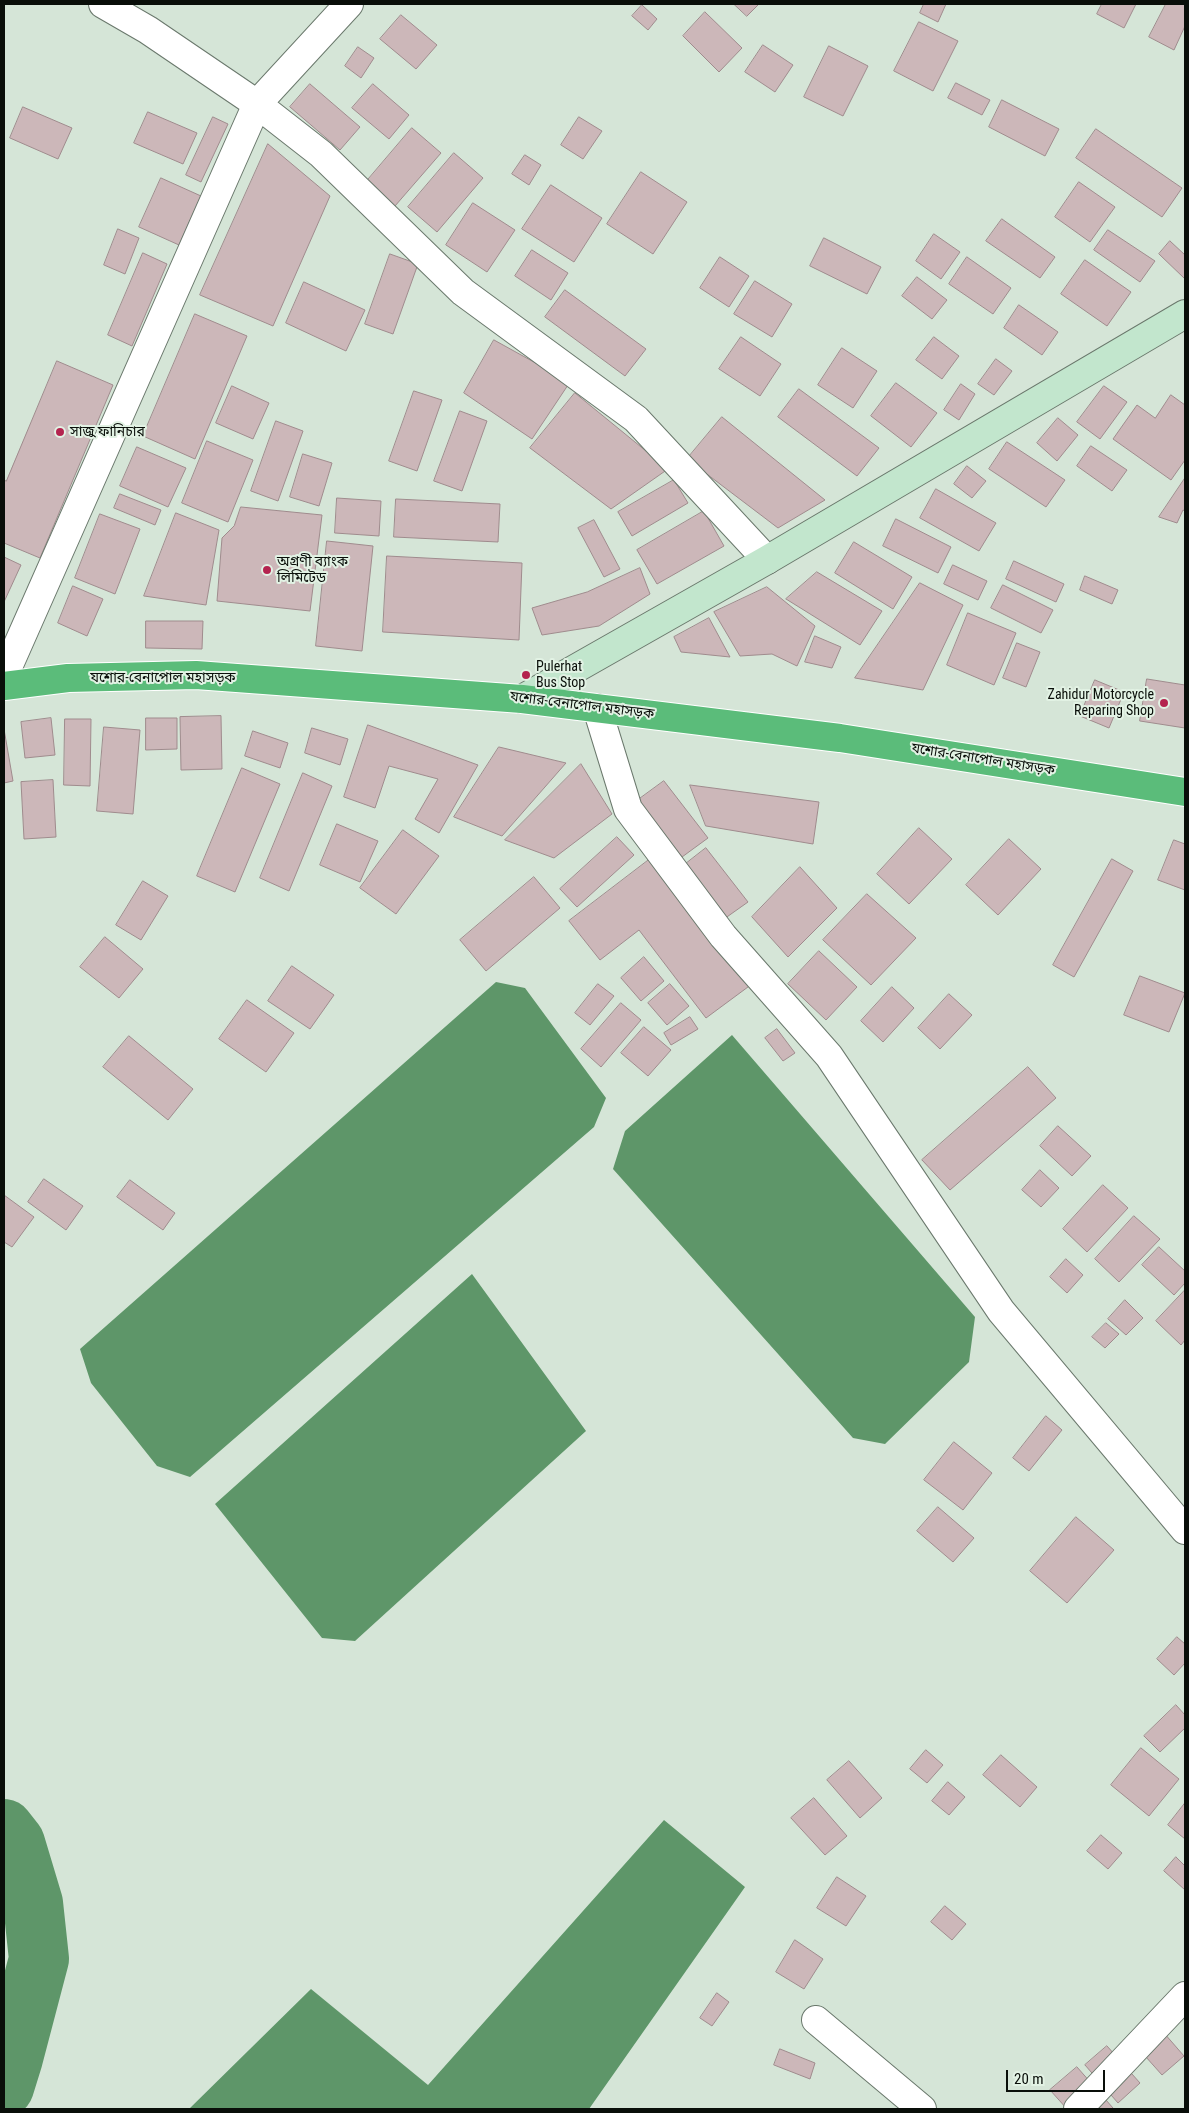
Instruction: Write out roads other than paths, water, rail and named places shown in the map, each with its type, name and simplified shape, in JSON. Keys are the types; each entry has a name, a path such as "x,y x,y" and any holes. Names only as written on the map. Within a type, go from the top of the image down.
{"highway":[{"name":"যশোর-বেনাপোল মহাসড়ক","path":"4,686 68,678 196,676 522,699 840,738 1185,792"}],"main road":[{"path":"522,699 767,560 1185,314"}],"street":[{"path":"103,4 148,30 257,104 321,154 463,292 636,419 767,560"},
{"path":"4,676 257,104 349,4"},
{"path":"597,708 628,810 723,936 829,1056 1001,1311 1185,1530"},
{"path":"1078,2109 1185,1996"},
{"path":"816,2020 922,2109"}],"waterway":[{"path":"4,1829 15,1843 33,1903 39,1959 4,2087"}],"place":[{"name":"সাজু ফানিচার","path":"60,432"},
{"name":"অগ্রণী ব্যাংক লিমিটেড","path":"267,570"},
{"name":"Pulerhat Bus Stop","path":"526,675"},
{"name":"Zahidur Motorcycle Reparing Shop","path":"1164,703"}]}
